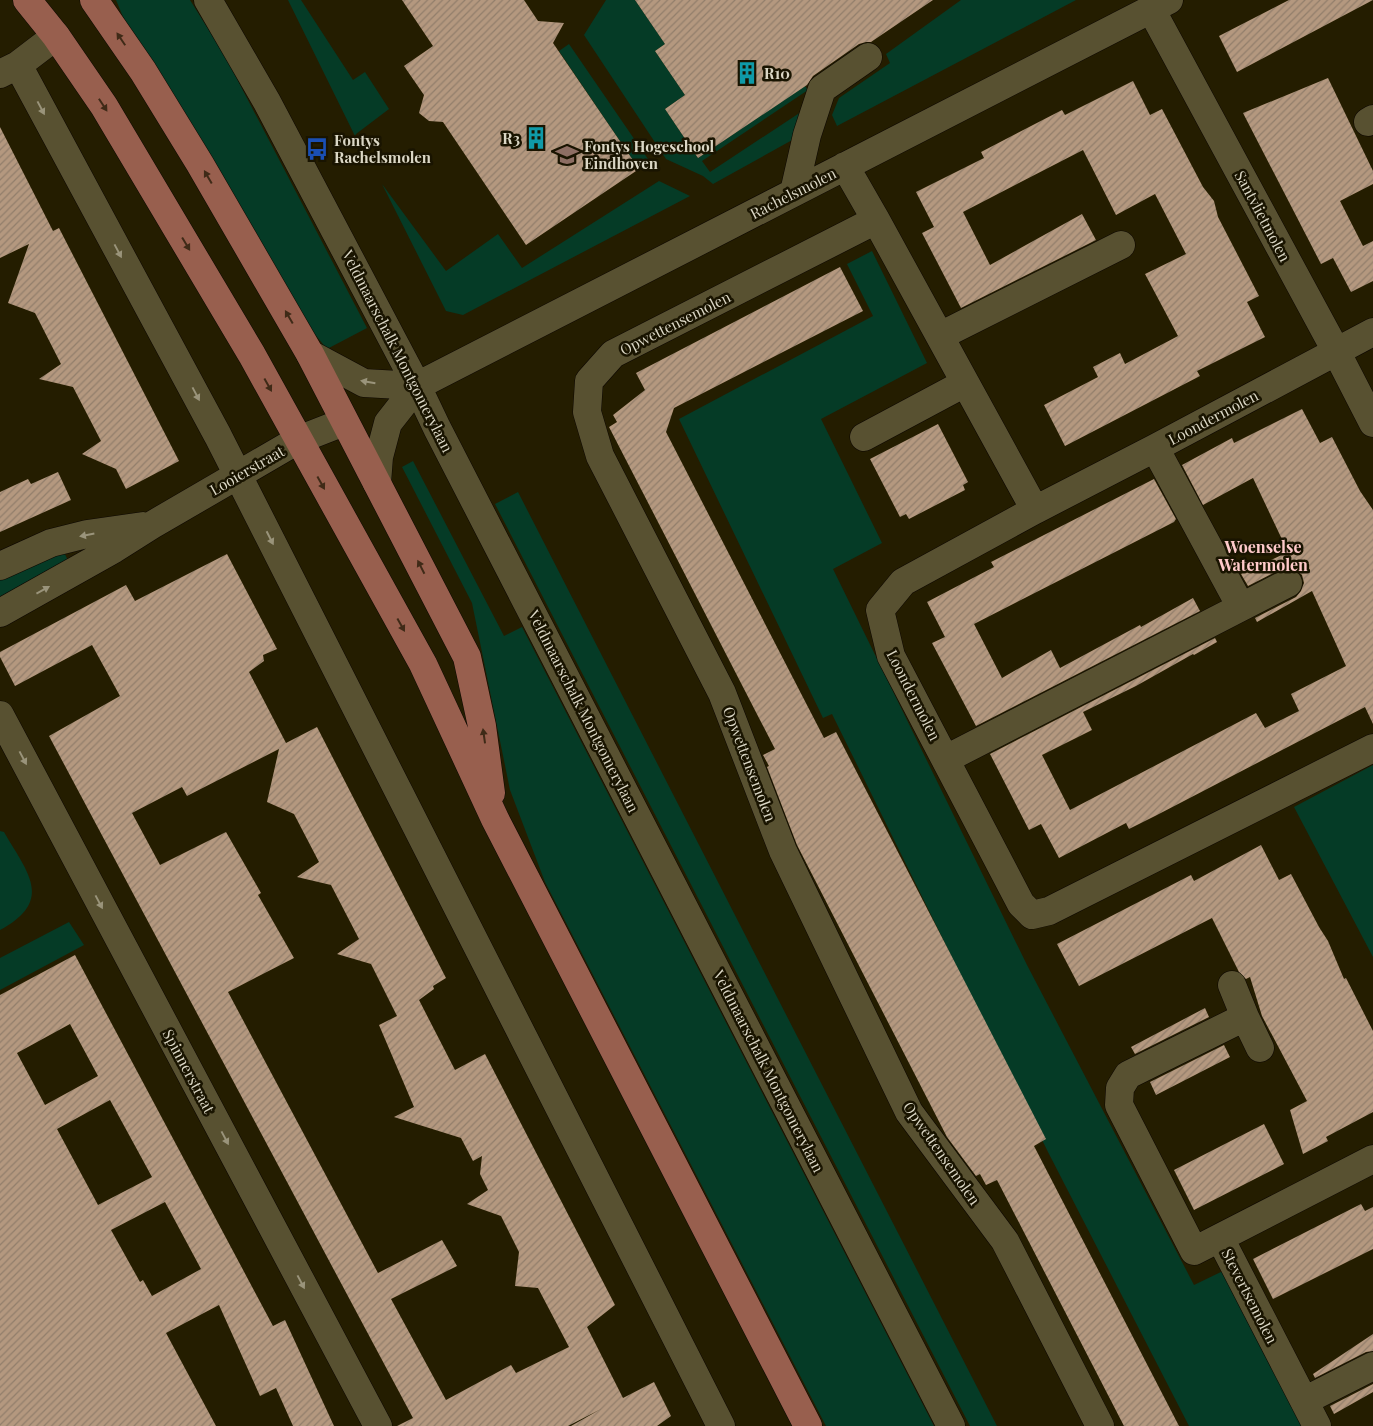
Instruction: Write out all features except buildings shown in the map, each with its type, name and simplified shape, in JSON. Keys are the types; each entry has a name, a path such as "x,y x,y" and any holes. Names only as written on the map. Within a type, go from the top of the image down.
{"main road":[{"path":"27,0 56,36 104,106 252,355 423,664 494,819 808,1426"},
{"path":"94,0 143,71 200,164 310,354 467,657 482,726 494,819"}],"street":[{"name":"Veldmaarschalk Montgomerylaan","path":"208,0 276,119 416,386 951,1426"},
{"name":"Rachelsmolen","path":"377,483 379,457 388,423 416,386 1160,4"},
{"name":"Santvlietmolen","path":"1160,4 1373,423"},
{"path":"56,36 9,70 204,410 721,1426"},
{"path":"794,192 807,135 822,89 868,57"},
{"path":"845,166 1035,510"},
{"name":"Opwettensemolen","path":"876,220 613,354 589,381 587,412 600,456 722,693 783,851 909,1112 1004,1241 1100,1426"},
{"path":"940,336 1122,245"},
{"name":"Loondermolen","path":"1373,332 1035,510 903,582 880,610 891,656 1021,904 1032,915 1049,911 1373,748"},
{"path":"310,354 364,383 416,386"},
{"path":"864,436 965,383"},
{"name":"Looierstraat","path":"0,613 114,549 298,440 344,422"},
{"path":"1155,448 1240,607"},
{"name":"Looierstraat","path":"0,566 51,543 87,534 152,525"},
{"path":"946,759 1288,583"},
{"name":"Spinnerstraat","path":"0,716 378,1426"},
{"path":"1232,985 1260,1048"},
{"path":"1220,1238 1194,1251 1119,1105 1120,1088 1128,1076 1245,1017"},
{"name":"Stevertsemolen","path":"1317,1426 1220,1238 1373,1159"},
{"path":"1304,1401 1373,1366"}],"green space":[{"path":"116,0 190,0 225,56 367,328 327,349 304,321 126,24"},
{"path":"288,0 301,0 353,80 365,72 389,109 355,136"},
{"path":"606,0 635,0 665,44 655,51 685,95 665,109 698,158 805,86 808,90 702,161 710,172 807,108 794,139 713,184 703,176 666,159 584,35"},
{"path":"961,0 1076,0 837,126 832,115 839,98 890,63 886,54"},
{"path":"569,44 650,162 639,169 559,51"},
{"path":"659,181 690,196 463,315 446,311 382,184 446,271 498,234 522,268"},
{"path":"872,251 927,363 821,419 882,543 833,569 1027,965 1194,1285 1225,1270 1304,1426 1189,1426 1048,1152 832,714 823,718 679,419 873,316 847,264"},
{"path":"413,461 504,636 522,627 934,1426 826,1426 545,882 510,790 472,603 402,467"},
{"path":"518,492 997,1426 970,1426 495,504"},
{"path":"64,552 69,563 0,600 0,580"},
{"path":"1373,765 1373,957 1294,807"},
{"path":"0,831 4,832 21,860 31,885 32,896 27,908 17,919 0,930"},
{"path":"69,922 84,945 0,990 0,958"}],"place":[{"name":"R10","path":"747,73"},
{"name":"R3","path":"536,138"},
{"name":"Fontys Rachelsmolen","path":"317,149"},
{"name":"Fontys Hogeschool Eindhoven","path":"567,155"}],"district":[{"name":"Woenselse Watermolen","path":"1263,555"}]}
